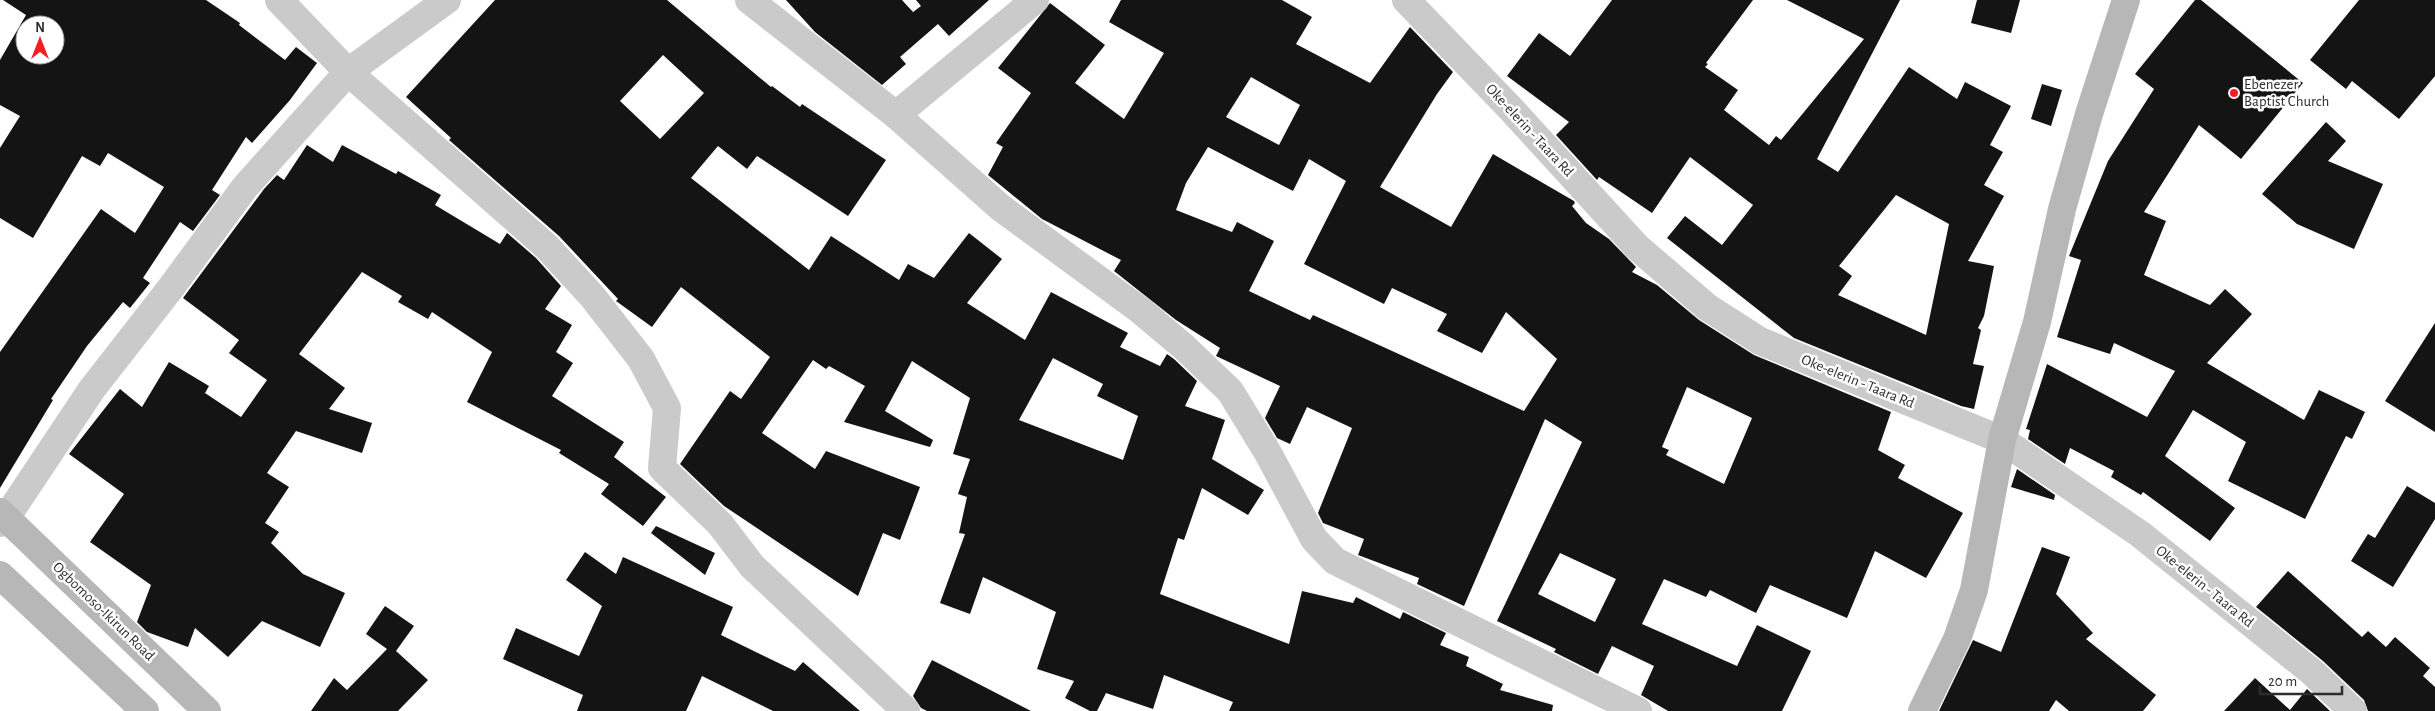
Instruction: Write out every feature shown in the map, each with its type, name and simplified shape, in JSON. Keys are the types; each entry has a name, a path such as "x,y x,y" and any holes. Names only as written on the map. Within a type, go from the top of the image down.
{"street":[{"path":"280,0 348,72 547,246 592,296 641,358 667,408 662,468 720,524 752,566 906,711"},
{"path":"2,517 92,389 170,289 245,187 348,72 447,0"},
{"path":"749,0 896,115 1001,208 1140,310 1184,347 1230,391 1268,453 1314,539 1334,561 1638,711"},
{"path":"896,115 1035,0"},
{"name":"Oke-elerin - Taara Rd","path":"1406,0 1511,109 1638,247 1707,307 1760,341 2002,440 2140,534 2312,672 2353,711"},
{"path":"1922,711 1957,639 1974,590 2002,440 2037,322 2062,209 2089,114 2126,0"},
{"name":"Ogbomoso-Ikirun Road","path":"2,517 207,711"},
{"path":"0,575 145,711"}],"building":[{"path":"3,0 206,0 240,23 239,25 285,60 296,47 317,63 290,100 252,143 246,137 212,190 220,195 193,231 180,222 143,278 150,283 130,308 123,302 87,346 51,399 53,400 0,488 0,352 101,209 135,233 164,187 108,153 100,166 82,156 33,238 0,218 0,148 20,116 0,105 0,60 15,34 15,65 65,65 65,15 26,15"},
{"path":"495,0 667,0 771,87 800,107 802,104 886,160 848,216 757,156 747,169 718,146 691,178 809,270 831,236 899,280 908,264 934,278 969,233 1002,259 967,303 1025,340 1051,292 1128,333 1120,347 1160,366 1167,354 1197,381 1185,406 1225,420 1212,459 1264,490 1248,515 1202,488 1184,540 1178,538 1160,594 1289,644 1302,591 1353,603 1356,597 1400,619 1403,612 1446,633 1440,645 1469,657 1466,666 1503,684 1500,690 1553,705 1552,711 1229,711 1233,702 1164,675 1153,709 1106,693 1097,711 1090,711 1065,698 1074,681 1037,669 1056,612 983,577 970,614 940,603 965,534 959,533 967,497 958,494 970,459 953,454 970,398 912,361 885,411 933,440 930,447 844,422 865,386 829,366 826,369 813,360 762,433 815,469 826,451 920,487 900,540 883,533 858,596 724,506 680,464 730,391 741,399 770,357 681,287 652,327 616,301 618,299 559,236 449,140 451,138 406,97","holes":["663,55 704,93 660,139 620,101","1053,358 1103,384 1097,396 1138,416 1123,460 1019,420"]},
{"path":"786,0 902,0 913,12 921,6 916,0 989,0 949,36 938,24 900,57 906,64 882,85 815,32"},
{"path":"1121,0 1282,0 1312,17 1296,44 1370,83 1410,27 1453,72 1437,94 1380,187 1451,227 1493,154 1574,201 1575,203 1572,206 1586,223 1609,239 1636,267 1632,272 1657,285 1699,320 1754,355 1891,412 1878,450 1905,465 1898,478 1963,513 1926,578 1875,551 1847,618 1770,585 1756,613 1710,590 1706,597 1664,579 1642,624 1737,666 1757,625 1811,651 1782,711 1668,711 1641,695 1654,666 1612,646 1598,674 1554,652 1556,649 1497,621 1582,442 1545,419 1464,606 1417,584 1419,578 1358,555 1364,539 1323,523 1318,513 1352,428 1307,407 1290,444 1277,438 1265,418 1280,386 1216,356 1220,348 1176,320 1114,271 1121,260 1042,219 988,175 1003,147 996,143 1031,93 998,68 1050,3 1105,45 1075,83 1124,119 1164,53 1109,22","holes":["1251,77 1300,105 1279,145 1226,117","1208,147 1293,191 1309,159 1346,181 1304,264 1384,304 1392,288 1447,314 1437,331 1482,353 1506,312 1557,359 1524,411 1313,315 1310,320 1249,291 1274,241 1237,222 1232,232 1176,210 1186,183","1687,387 1752,418 1724,484 1666,455 1669,450 1662,447","1560,553 1616,579 1595,622 1538,594"]},
{"path":"1612,0 1753,0 1706,63 1708,64 1705,67 1738,90 1724,110 1769,145 1776,136 1781,140 1864,39 1787,0 1900,0 1817,159 1838,172 1909,67 1957,99 1965,82 2011,106 1990,145 2003,152 1984,185 2004,196 1968,261 1994,266 1984,316 1978,328 1981,330 1973,364 1984,366 1974,409 1961,406 1794,338 1667,238 1685,216 1722,245 1753,205 1690,157 1652,213 1599,177 1597,180 1556,135 1569,122 1507,76 1539,33 1570,56","holes":["1896,195 1949,224 1926,335 1838,295 1852,276 1839,266"]},
{"path":"1977,0 2020,0 2011,33 1971,23"},
{"path":"2195,0 2201,0 2303,83 2241,159 2199,125 2144,212 2166,221 2144,275 2210,305 2225,289 2252,314 2207,363 2304,420 2319,390 2365,412 2352,439 2346,436 2305,519 2228,481 2246,442 2193,410 2165,456 2235,508 2210,541 2143,492 2141,495 2111,477 2114,471 2070,448 2065,464 2028,439 2030,430 2026,429 2047,364 2147,417 2175,371 2114,343 2110,354 2057,337 2081,260 2069,256 2108,161 2154,89 2135,74"},
{"path":"2359,0 2435,0 2435,76 2399,119 2352,81 2346,89 2310,60"},
{"path":"2042,84 2062,90 2051,126 2031,119"},
{"path":"2326,122 2346,141 2328,161 2383,184 2354,249 2297,224 2262,194"},
{"path":"307,145 333,162 342,145 396,174 398,171 441,195 435,205 500,244 507,233 536,258 561,286 545,309 572,325 556,352 573,363 552,396 624,442 614,457 666,497 643,526 601,494 609,484 559,453 561,450 467,402 492,352 432,312 428,319 398,302 402,296 362,272 299,354 345,388 329,409 372,423 362,453 296,431 267,473 289,487 265,523 279,532 271,543 303,574 345,593 320,647 262,621 228,657 195,628 188,647 147,632 137,622 151,585 90,542 124,494 69,454 120,389 142,407 169,362 209,386 205,393 241,417 267,380 229,353 239,340 183,298 264,189 277,175 284,180"},
{"path":"2435,323 2435,432 2385,401"},
{"path":"2017,469 2055,495 2054,500 2011,487"},
{"path":"2407,486 2435,503 2435,519 2393,587 2351,561 2368,534 2375,538"},
{"path":"656,526 715,553 705,575 651,533"},
{"path":"2042,547 2070,557 2056,594 2093,633 2086,639 2156,695 2143,711 2069,711 2056,700 2049,711 1939,711 1973,640 2001,652"},
{"path":"585,552 616,574 623,557 733,607 721,635 795,671 803,662 860,711 773,711 702,676 686,711 577,711 583,695 503,659 516,628 579,656 602,606 566,580"},
{"path":"2288,571 2362,637 2368,631 2386,647 2395,637 2430,668 2423,676 2435,687 2435,711 2368,711 2364,700 2323,661 2256,607"},
{"path":"385,606 414,626 396,651 428,680 398,711 311,711 334,678 347,690 387,649 366,634"},
{"path":"932,660 1031,711 927,711 921,708 913,696"},
{"path":"2255,678 2290,710 2307,689 2330,711 2224,711"}],"place":[{"name":"Ebenezer Baptist Church","path":"2234,93"}]}
